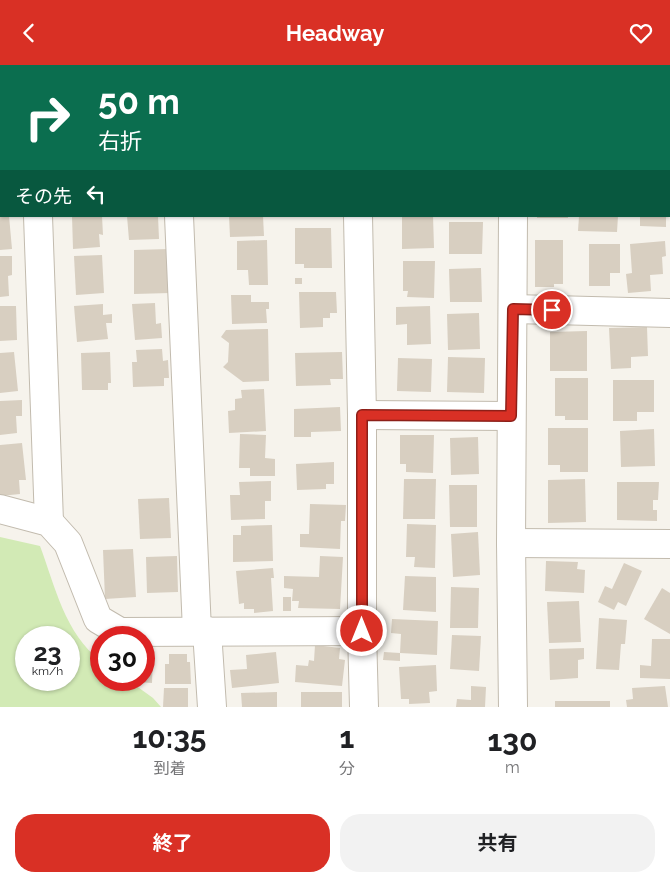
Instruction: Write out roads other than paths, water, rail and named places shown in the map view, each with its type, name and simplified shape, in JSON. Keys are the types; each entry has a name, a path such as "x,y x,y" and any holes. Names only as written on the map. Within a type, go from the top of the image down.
{"street":[{"path":"38,217 49,521"},
{"path":"178,217 202,631 212,707"},
{"path":"358,217 362,415 364,707"},
{"path":"513,707 511,416 514,217"},
{"path":"513,309 670,313"},
{"path":"362,415 511,416"},
{"path":"0,509 49,521 68,543 98,619 120,632 362,631"},
{"path":"511,543 670,544"}]}
